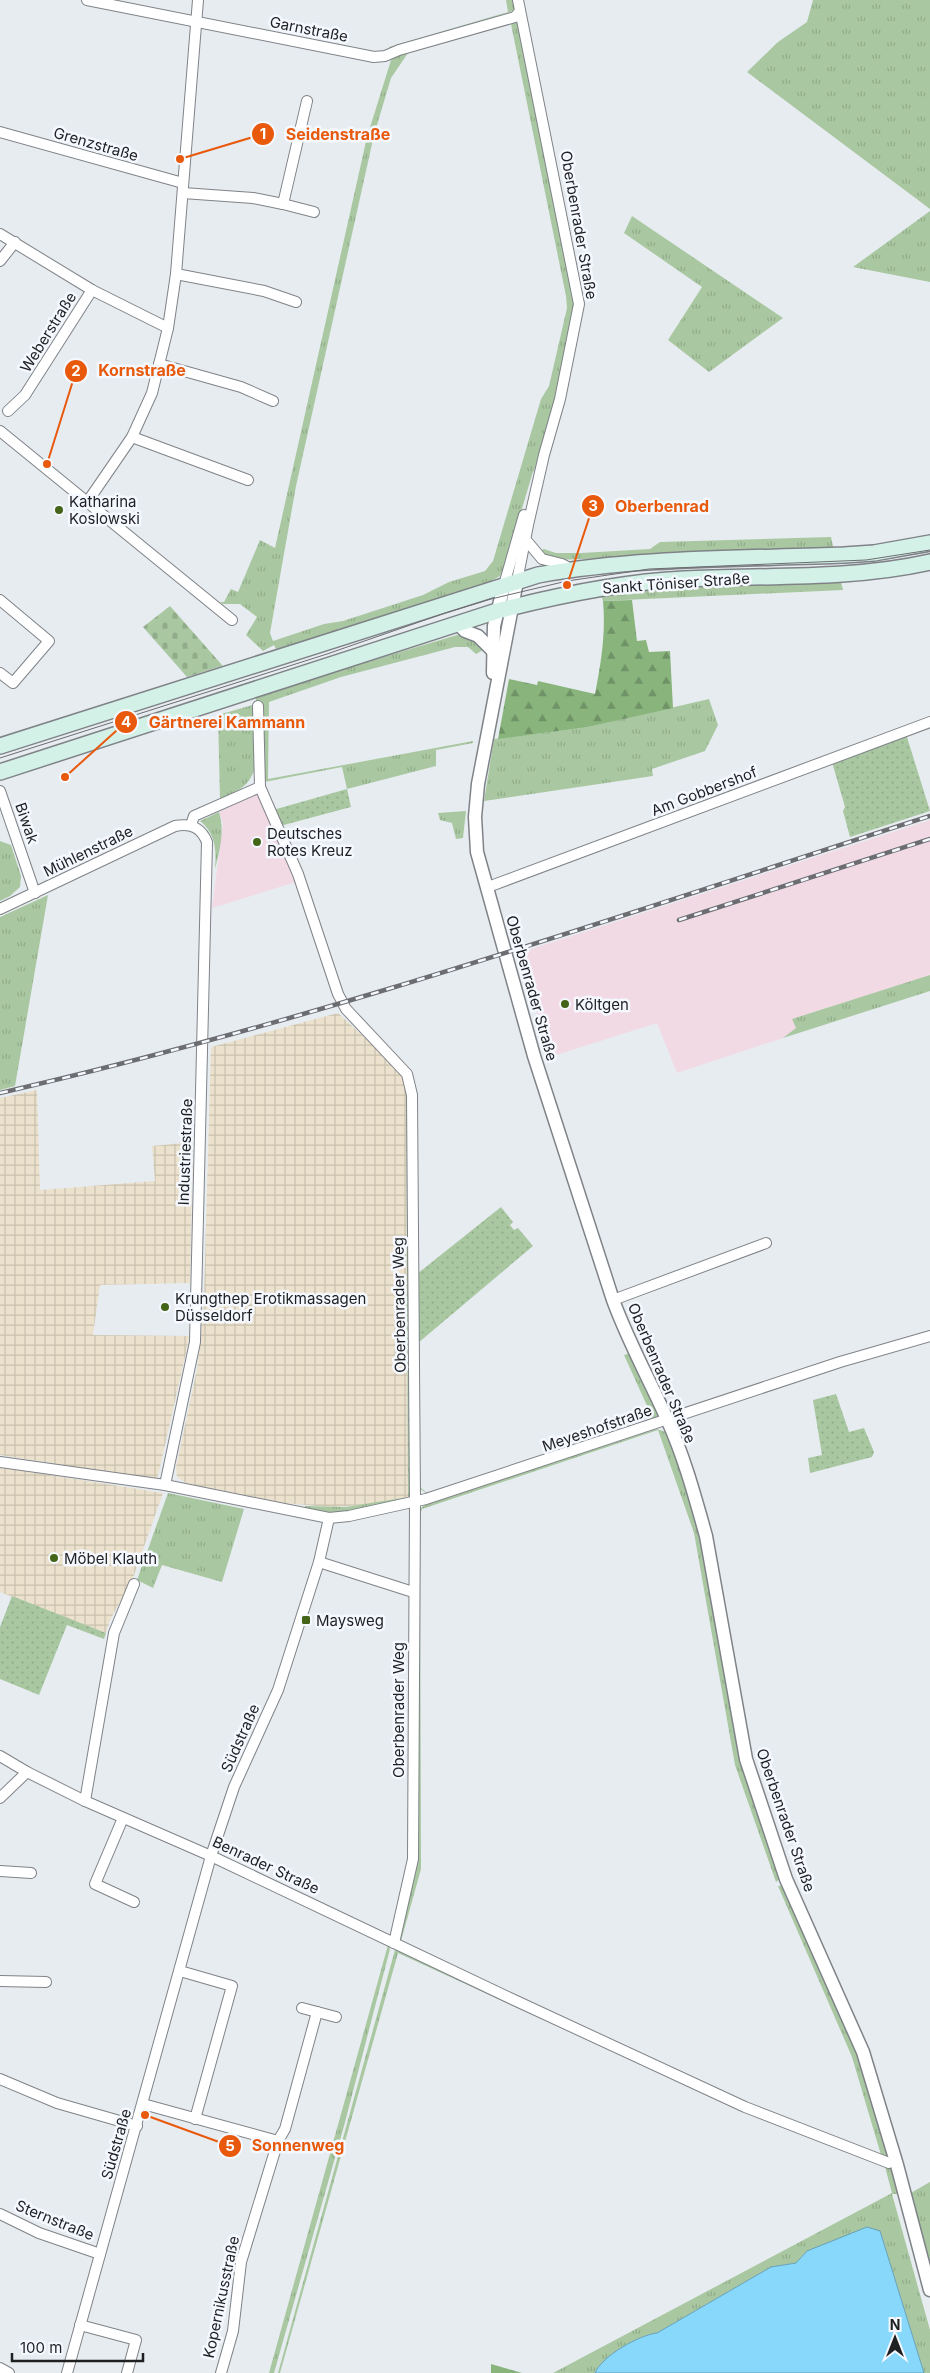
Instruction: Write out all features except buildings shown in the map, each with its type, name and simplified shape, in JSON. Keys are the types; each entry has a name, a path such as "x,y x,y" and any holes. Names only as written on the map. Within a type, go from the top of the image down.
{"main road":[{"name":"Sankt Töniser Straße","path":"0,746 255,667 511,583 571,569 643,561 874,552 930,543"},
{"name":"Sankt Töniser Straße","path":"0,772 504,609 605,587 640,582 847,573 898,568 930,562"}],"street":[{"name":"Garnstraße","path":"87,0 374,57 386,56 399,50 515,17 520,11"},
{"path":"88,501 132,438 152,393 168,328 176,274 198,0"},
{"name":"Oberbenrader Straße","path":"511,583 526,540 544,455 560,400 579,304 518,0"},
{"path":"283,204 307,101"},
{"name":"Grenzstraße","path":"0,132 183,188 253,198 314,212"},
{"name":"Weberstraße","path":"0,234 92,290 168,328"},
{"path":"0,261 14,242"},
{"path":"176,274 264,290 296,302"},
{"name":"Weberstraße","path":"8,411 25,395 92,290"},
{"path":"159,364 241,387 273,401"},
{"path":"0,432 88,501 232,620"},
{"path":"132,438 248,480"},
{"name":"Oberbenrader Straße","path":"492,707 494,652 533,480 544,455"},
{"path":"526,540 542,559 562,564 571,569"},
{"path":"0,600 49,641 13,683 0,673"},
{"name":"Oberbenrader Straße","path":"504,609 492,707 474,817 478,852 534,1056 612,1300 624,1331 668,1420 706,1536 746,1759 786,1879 863,2052 897,2165 930,2290"},
{"path":"458,624 464,631 478,636 494,652"},
{"name":"Oberbenrader Weg","path":"258,706 260,787 298,874 340,999 346,1009 407,1074 410,1081 412,1111 411,1591 413,1859 394,1943"},
{"name":"Am Gobbershof","path":"488,887 930,722"},
{"path":"191,825 194,816 260,787"},
{"name":"Biwak","path":"0,791 35,893"},
{"name":"Mühlenstraße","path":"0,909 175,826 191,825"},
{"name":"Industriestraße","path":"165,1485 194,1342 207,842 203,833 191,825"},
{"name":"Oberbenrader Straße","path":"612,1300 766,1243"},
{"name":"Meyeshofstraße","path":"411,1502 506,1474 840,1362 930,1336"},
{"path":"0,1462 165,1485 329,1518 349,1516 411,1502"},
{"name":"Südstraße","path":"68,2373 211,1856 234,1787 278,1690 319,1562 329,1518"},
{"path":"319,1562 411,1591"},
{"path":"85,1801 114,1634 134,1584"},
{"name":"Benrader Straße","path":"0,1756 27,1772 85,1801 211,1856 746,2107 889,2163"},
{"path":"0,1798 27,1772"},
{"path":"123,1818 95,1884 134,1902"},
{"path":"0,1871 32,1873"},
{"path":"180,1971 232,1986 195,2119"},
{"path":"0,1981 46,1982"},
{"path":"302,2008 336,2018"},
{"name":"Kopernikusstraße","path":"220,2373 233,2332 241,2262 278,2141 285,2129 317,2012"},
{"path":"0,2079 57,2103 137,2126"},
{"path":"143,2104 278,2141"},
{"name":"Sternstraße","path":"0,2214 40,2233 100,2254"},
{"path":"80,2325 136,2340 127,2373"},
{"path":"0,2368 9,2373"}],"shaded area":[{"path":"257,794 296,882 212,908 223,823 219,812"},
{"path":"930,820 930,975 793,1019 796,1028 783,1038 677,1073 657,1023 550,1057 519,953"},
{"path":"338,1013 406,1076 408,1497 366,1505 329,1507 283,1503 186,1483 177,1477 176,1467 197,1369 201,1336 204,1297 211,1047"},
{"path":"37,1090 40,1190 155,1181 152,1146 193,1142 190,1283 100,1285 93,1335 189,1336 157,1480 0,1455 0,1098"},
{"path":"0,1467 163,1493 133,1578 110,1620 106,1633 0,1592"}],"green space":[{"path":"506,0 514,0 516,10 390,51 389,47 508,12"},
{"path":"813,0 930,0 930,209 747,72 778,42 807,22"},
{"path":"511,21 517,22 575,299 558,389 543,447 532,475 507,559 500,576 478,589 328,637 302,641 276,649 274,645 263,651 246,635 257,617 240,604 223,604 220,602 224,602 231,589 238,592 260,540 275,548 367,137 392,57","holes":["511,24 567,308 549,386 541,399 493,561 485,571 449,582 423,595 273,641 270,633 296,486 374,135 391,78 408,53"]},
{"path":"930,211 930,282 853,267"},
{"path":"632,216 783,318 709,372 668,340 702,287 624,233"},
{"path":"831,537 834,550 555,560 538,552 544,549 556,553 581,553 650,549 660,542"},
{"path":"840,578 843,590 603,601 600,593 642,587"},
{"path":"632,600 637,641 646,640 649,652 670,651 673,708 588,727 498,739 509,679 537,685 538,681 595,694 604,625 603,601"},
{"path":"170,606 222,666 187,677 143,627"},
{"path":"457,635 468,635 485,649 476,654 468,647 455,647 341,677 269,702 268,779 473,741 473,743 436,750 436,766 347,789 342,767 264,782 256,765 250,779 243,787 220,799 218,715 256,704 256,695"},
{"path":"709,699 718,725 705,751 652,769 653,776 484,801 494,739 588,727"},
{"path":"906,734 930,811 850,837 843,811 845,807 832,762"},
{"path":"347,789 351,807 280,826 273,810"},
{"path":"466,811 463,838 456,839 452,823 440,820 438,813"},
{"path":"219,812 222,833 215,869 216,855 214,842 209,831 200,821"},
{"path":"0,841 11,845 21,876 20,887 10,896 0,901"},
{"path":"48,895 15,1086 0,1090 0,917"},
{"path":"930,975 930,991 783,1038 796,1028 792,1019"},
{"path":"406,1076 410,1099 412,1492 408,1499 327,1515 304,1510 305,1506 346,1507 408,1497"},
{"path":"501,1207 513,1222 510,1225 514,1230 518,1228 533,1246 418,1343 417,1274"},
{"path":"631,1353 658,1408 658,1417 654,1421 428,1494 420,1489 417,1481 416,1394 418,1388 420,1481 421,1488 427,1493 653,1419 624,1355"},
{"path":"836,1394 849,1432 864,1428 874,1452 872,1457 810,1473 808,1458 822,1455 813,1400"},
{"path":"657,1429 668,1433 701,1533 743,1764 782,1877 776,1882 735,1765 694,1533 658,1430 422,1509 420,1515 421,1869 401,1941 399,1934 416,1868 417,1515 420,1509 427,1503"},
{"path":"168,1493 244,1509 222,1582 162,1565 153,1588 137,1580"},
{"path":"12,1596 106,1633 104,1639 67,1625 39,1695 0,1679 0,1627"},
{"path":"786,1885 857,2048 900,2194 892,2194 930,2330 930,2373 924,2373 880,2231 807,2251 796,2263 771,2267 657,2333 622,2347 605,2360 595,2373 553,2373 892,2193 885,2167 738,2109 398,1953 280,2373 278,2373 395,1950 399,1949 731,2098 653,2061 750,2104 881,2155 852,2057 778,1886"},
{"path":"388,1945 390,1949 344,2126 274,2373 269,2373"},
{"path":"930,2182 930,2268 909,2194"},
{"path":"491,2364 522,2373 491,2373"}],"water":[{"path":"867,2227 880,2231 924,2373 595,2373 599,2366 613,2353 631,2342 657,2333 771,2267 796,2263 807,2251"}],"tram line":[{"path":"0,758 327,654 445,613 491,599 567,581 649,569 866,560 930,550"}],"railway":[{"path":"0,1093 118,1064 352,1000 468,965 930,816"},
{"path":"679,920 930,839"}],"place":[{"name":"Seidenstraße","path":"180,159"},
{"name":"Kornstraße","path":"47,464"},
{"name":"Katharina Koslowski","path":"59,510"},
{"name":"Oberbenrad","path":"567,585"},
{"name":"Gärtnerei Kammann","path":"65,777"},
{"name":"Deutsches Rotes Kreuz","path":"257,842"},
{"name":"Költgen","path":"565,1004"},
{"name":"Krungthep Erotikmassagen Düsseldorf","path":"165,1307"},
{"name":"Möbel Klauth","path":"54,1558"},
{"name":"Maysweg","path":"306,1620"},
{"name":"Sonnenweg","path":"145,2115"}]}
